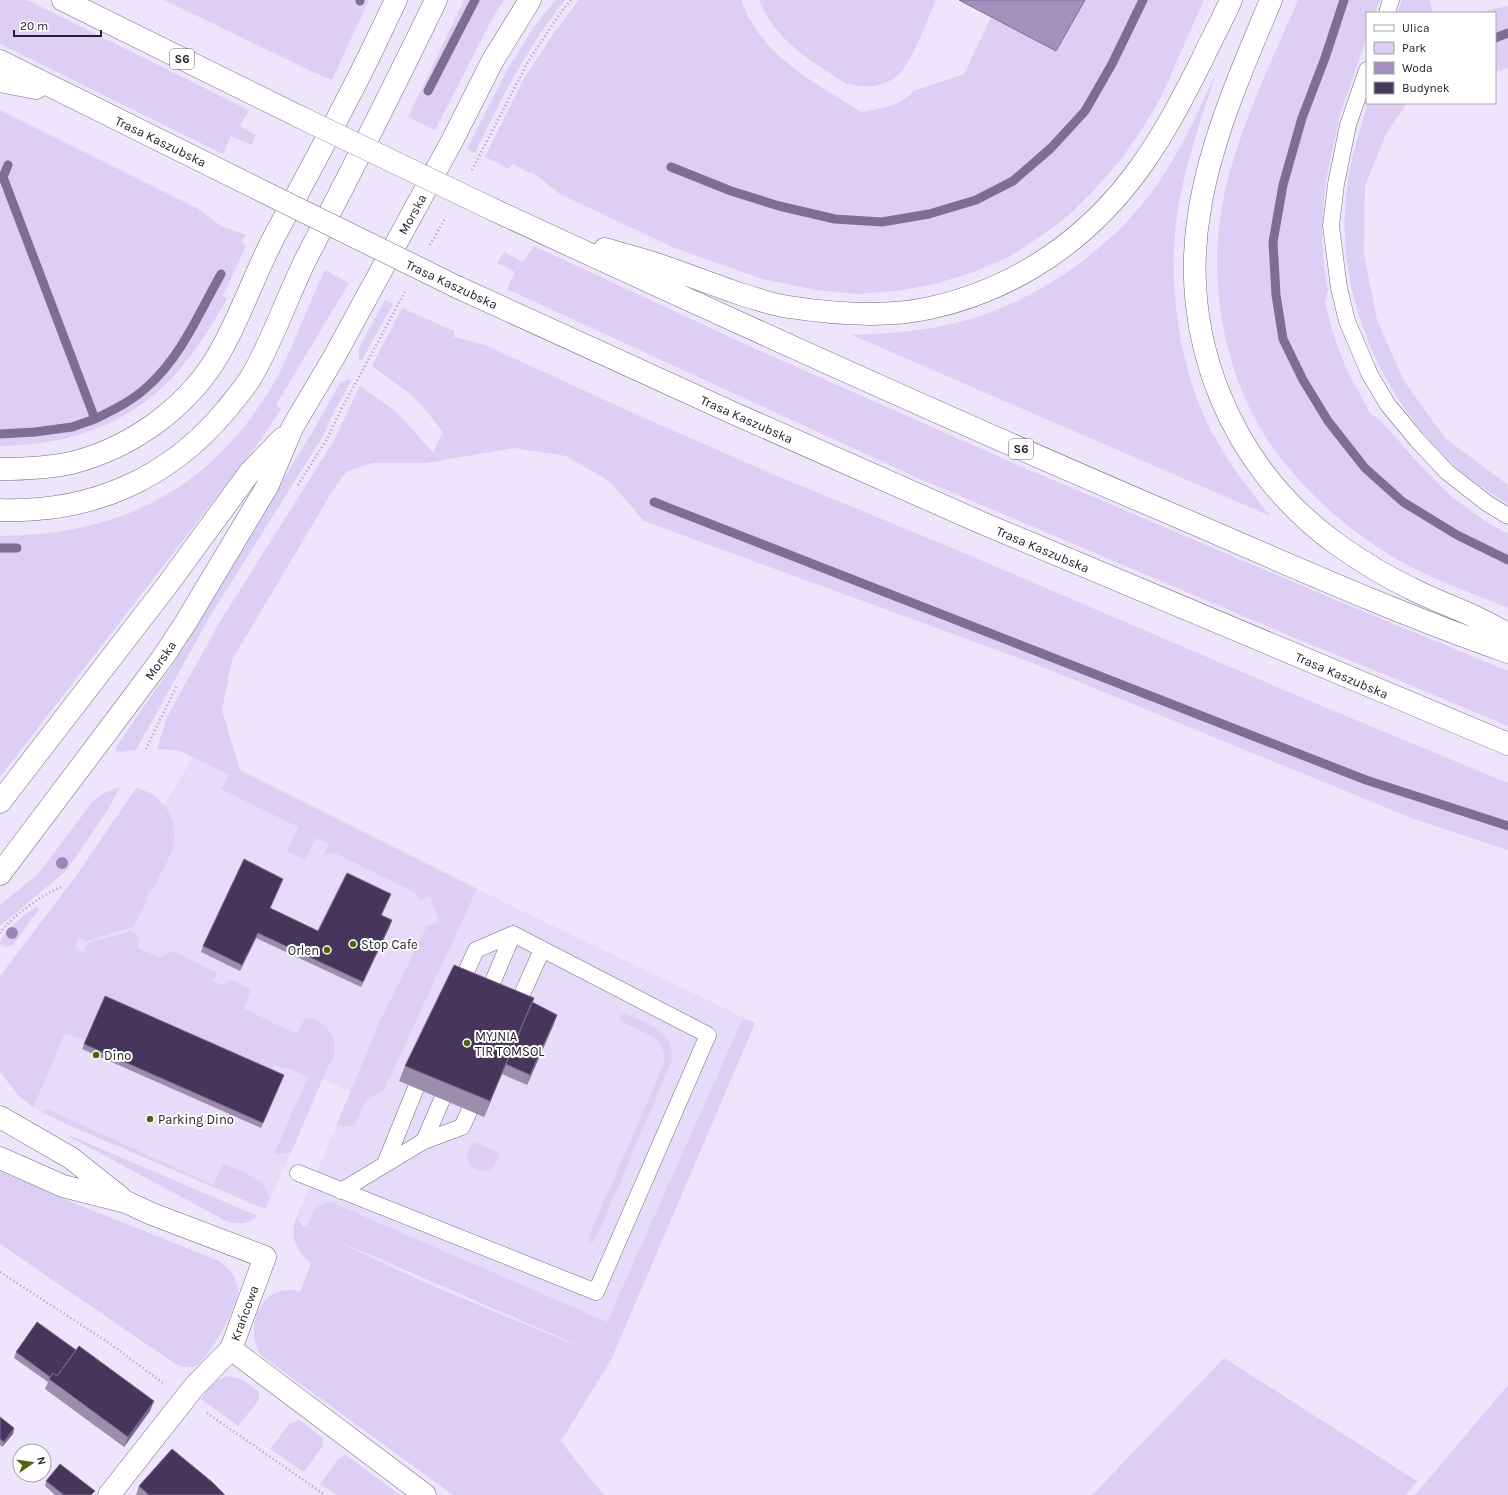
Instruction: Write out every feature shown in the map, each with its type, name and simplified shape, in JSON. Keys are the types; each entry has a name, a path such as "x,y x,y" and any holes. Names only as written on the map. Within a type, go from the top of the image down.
{"main road":[{"name":"S6","path":"63,0 300,117 494,210 764,335 1088,479 1338,586 1465,637 1508,652"},
{"path":"0,469 57,465 75,462 104,452 139,434 154,424 176,406 195,387 213,363 224,344 270,246 352,91 396,0"},
{"path":"0,510 34,509 76,503 138,482 188,449 219,418 249,380 263,355 304,262 384,108 436,0"},
{"name":"Morska","path":"0,874 131,700 182,628 268,485 292,428 334,357 452,141 492,60 530,0"},
{"path":"540,231 662,266 730,290 787,307 830,312 894,313 929,309 971,297 1011,280 1047,259 1079,235 1116,198 1141,167 1171,120 1231,0"},
{"path":"1271,0 1222,126 1205,182 1199,214 1194,268 1196,300 1204,348 1216,385 1230,419 1250,453 1276,489 1310,523 1337,544 1391,578 1410,588 1471,614 1508,634"},
{"name":"Trasa Kaszubska","path":"0,61 457,287 733,413 982,523 1508,744"},
{"path":"0,81 63,92"},
{"name":"Morska","path":"0,802 165,588 250,472 292,428"},
{"name":"Krańcowa","path":"0,1117 71,1158 126,1202"},
{"name":"Krańcowa","path":"0,1158 63,1186 126,1202 152,1214 265,1257 231,1349 425,1495"},
{"path":"109,1495 199,1381 231,1349"}],"lane":[{"path":"1386,12 1391,0"},
{"path":"1366,73 1348,125 1336,184 1331,226 1339,288 1347,321 1370,375 1388,405 1417,440 1447,472 1488,504 1508,516"},
{"path":"298,1174 596,1292 708,1035 513,934"},
{"path":"454,1001 476,950 513,934"},
{"path":"479,1013 513,934"},
{"path":"507,1028 542,950"},
{"path":"385,1164 400,1124 432,1052"},
{"path":"424,1141 458,1062"},
{"path":"341,1190 424,1141 462,1127 484,1077"}],"path":[{"path":"0,933 4,927 31,905 52,891 61,887"}],"shaded area":[{"path":"198,750 477,889 755,1023 611,1360 307,1228 297,1216 336,1127 354,1127 367,1099 323,1079 265,1209 73,1127 33,1108 20,1031"}],"green space":[{"path":"0,0 27,0 249,110 240,126 256,135 251,145 231,136 223,154 0,44"},
{"path":"164,0 369,0 332,80"},
{"path":"464,0 504,0 491,21 435,130 408,117"},
{"path":"555,0 565,0 551,18 527,55 505,93 475,153 467,149 507,70 534,27"},
{"path":"579,0 741,0 750,20 762,37 791,66 807,78 861,112 889,106 903,100 913,91 964,74 991,17 1056,51 1085,0 1204,0 1161,97 1144,126 1122,158 1095,189 1068,216 1009,257 971,273 935,284 897,291 857,294 816,290 762,279 672,247 560,194 532,172 530,173 512,164 509,169 485,157 523,80 554,33"},
{"path":"759,0 936,0 915,50 899,74 888,82 875,86 855,86 844,82 798,51 771,23"},
{"path":"1298,0 1380,0 1375,12 1366,12 1366,40 1340,115 1326,180 1322,238 1324,267 1328,290 1325,303 1338,348 1346,368 1370,413 1382,422 1420,465 1452,497 1485,521 1508,534 1508,608 1406,565 1376,546 1344,522 1328,509 1286,465 1258,424 1244,396 1233,366 1225,336 1217,273 1218,242 1221,212 1234,158 1264,78"},
{"path":"1402,0 1430,0 1433,12 1397,12"},
{"path":"1508,6 1508,68 1496,72 1496,12 1481,12"},
{"path":"1216,73 1191,150 1180,198 1174,256 1174,287 1177,319 1191,380 1201,408 1213,434 1226,456 1270,516 852,335 906,332 960,322 988,313 1017,301 1044,287 1070,270 1118,231 1157,185 1166,172 1196,116"},
{"path":"1368,104 1406,104 1386,134 1365,186 1364,254 1377,320 1404,381 1445,438 1508,485 1508,504 1467,477 1445,457 1420,430 1399,400 1380,368 1365,334 1354,298 1347,262 1345,225 1350,166"},
{"path":"0,110 197,208 221,226 246,235 242,242 246,246 223,296 227,299 200,344 171,380 150,398 129,413 105,425 81,434 55,441 0,446"},
{"path":"534,246 758,350 1011,462 1331,598 1508,671 1508,726 1302,641 918,478 507,289 515,272 497,263 504,252 523,262"},
{"path":"325,270 349,283 276,405 281,409 263,437 0,777 0,536 58,532 109,520 138,509 165,496 190,479 213,460 234,439 253,415 271,388 288,355"},
{"path":"385,300 393,304 362,360 359,359 359,348"},
{"path":"402,308 454,331 454,337 485,345 633,413 770,473 957,550 1310,701 1508,783 1508,850 1414,819 1035,664 644,521 609,481 566,456 514,448 426,463 372,463 346,472 333,490 232,660 222,710 240,770 477,889 384,1090 367,1099 354,1127 336,1126 380,1021 427,926 439,922 430,896 420,900 416,893 335,853 323,856 329,844 316,838 305,860 287,851 298,827 221,789 229,775 177,750 157,749 167,717 218,625 333,442 360,386 394,410 433,453 443,432 413,396 372,366"},
{"path":"349,379 351,381 323,436 209,618 136,750 121,752 116,751 117,746 173,664 313,431 340,383"},
{"path":"120,787 107,811 67,870 0,926 0,905 39,873 93,801 102,794"},
{"path":"136,788 154,796 167,809 174,827 173,847 153,889 150,890 145,900 146,903 133,927 86,941 80,937 74,947 83,952 88,943 131,931 136,934 138,938 137,948 161,958 167,953 175,952 217,973 213,981 225,986 229,979 249,988 250,992 244,1009 297,1034 305,1018 307,1017 315,1019 328,1029 334,1043 335,1051 333,1059 328,1066 292,1151 283,1154 274,1154 308,1077 285,1067 284,1069 274,1065 269,1074 103,1000 84,1040 65,1033 33,1108 18,1095 0,1072 0,976 76,876"},
{"path":"36,907 39,909 38,911 13,945 6,947 0,944 4,935 9,929"},
{"path":"626,1014 644,1022 660,1032 670,1045 672,1054 670,1065 598,1234 593,1242 590,1242 588,1238 664,1064 664,1054 661,1046 656,1040 619,1019 621,1015"},
{"path":"743,1018 755,1023 611,1360 561,1441 604,1495 453,1495 261,1355 256,1344 254,1332 255,1320 266,1299 276,1293 287,1290 300,1292 311,1263 301,1253 295,1242 294,1230 297,1216 303,1226 307,1227 315,1210 325,1203 331,1202 607,1322","holes":["329,1237 578,1345 426,1283"]},
{"path":"47,1109 213,1185 223,1164 248,1174 263,1185 268,1192 268,1200 265,1209 73,1127 42,1112"},
{"path":"71,1136 258,1216 251,1221 243,1223 226,1221 70,1137"},
{"path":"474,1142 499,1153 495,1164 489,1170 480,1171 469,1162 467,1153"},
{"path":"0,1169 49,1193 217,1260 225,1266 235,1278 238,1292 228,1320 209,1352 202,1360 197,1365 191,1367 174,1363 0,1244"},
{"path":"1224,1358 1417,1481 1406,1495 1092,1495"},
{"path":"230,1376 243,1380 259,1392 259,1400 238,1426 201,1399 216,1381"},
{"path":"1508,1385 1508,1495 1415,1495"},
{"path":"299,1420 323,1438 322,1447 304,1472 270,1449 290,1423"},
{"path":"346,1455 400,1495 337,1495 320,1484 338,1459"}],"water":[{"path":"959,0 1085,0 1056,51"}],"building":[{"path":"244,859 283,879 270,908 318,931 347,873 391,894 381,915 392,920 363,982 258,933 242,965 203,946"},
{"name":"MYJNIA TIR TOMSOL","path":"454,965 534,998 490,1101 405,1066"},
{"path":"105,996 284,1075 263,1123 84,1044"},
{"path":"532,1002 557,1015 530,1075 506,1064"},
{"path":"37,1322 76,1350 57,1376 53,1373 50,1377 16,1352"},
{"path":"79,1346 154,1401 128,1437 49,1379 53,1373 57,1376"},
{"path":"0,1417 14,1428 4,1442 0,1439"},
{"path":"172,1449 212,1482 225,1495 149,1495 139,1486"},
{"path":"60,1464 95,1491 91,1495 64,1495 49,1483 52,1483 52,1474"}],"waterway":[{"path":"428,91 475,0"},
{"path":"671,167 731,191 779,206 835,219 882,222 929,214 976,200 1013,181 1051,148 1085,111 1112,64 1143,0"},
{"path":"1344,0 1325,58 1302,118 1283,185 1273,242 1276,295 1283,339 1303,380 1328,421 1365,468 1403,502 1457,535 1508,560"},
{"path":"1496,38 1508,33"},
{"path":"0,176 3,177 8,165"},
{"path":"3,177 95,419 135,397 159,375 180,348 221,274"},
{"path":"0,434 35,432 72,427 95,419"},
{"path":"654,502 1366,780 1508,826"},
{"path":"0,548 17,548"}],"place":[{"name":"Stop Cafe","path":"353,944"},
{"name":"Orlen","path":"327,950"},
{"name":"MYJNIA TIR TOMSOL","path":"467,1043"},
{"name":"Dino","path":"96,1055"},
{"name":"Parking Dino","path":"150,1119"}]}
